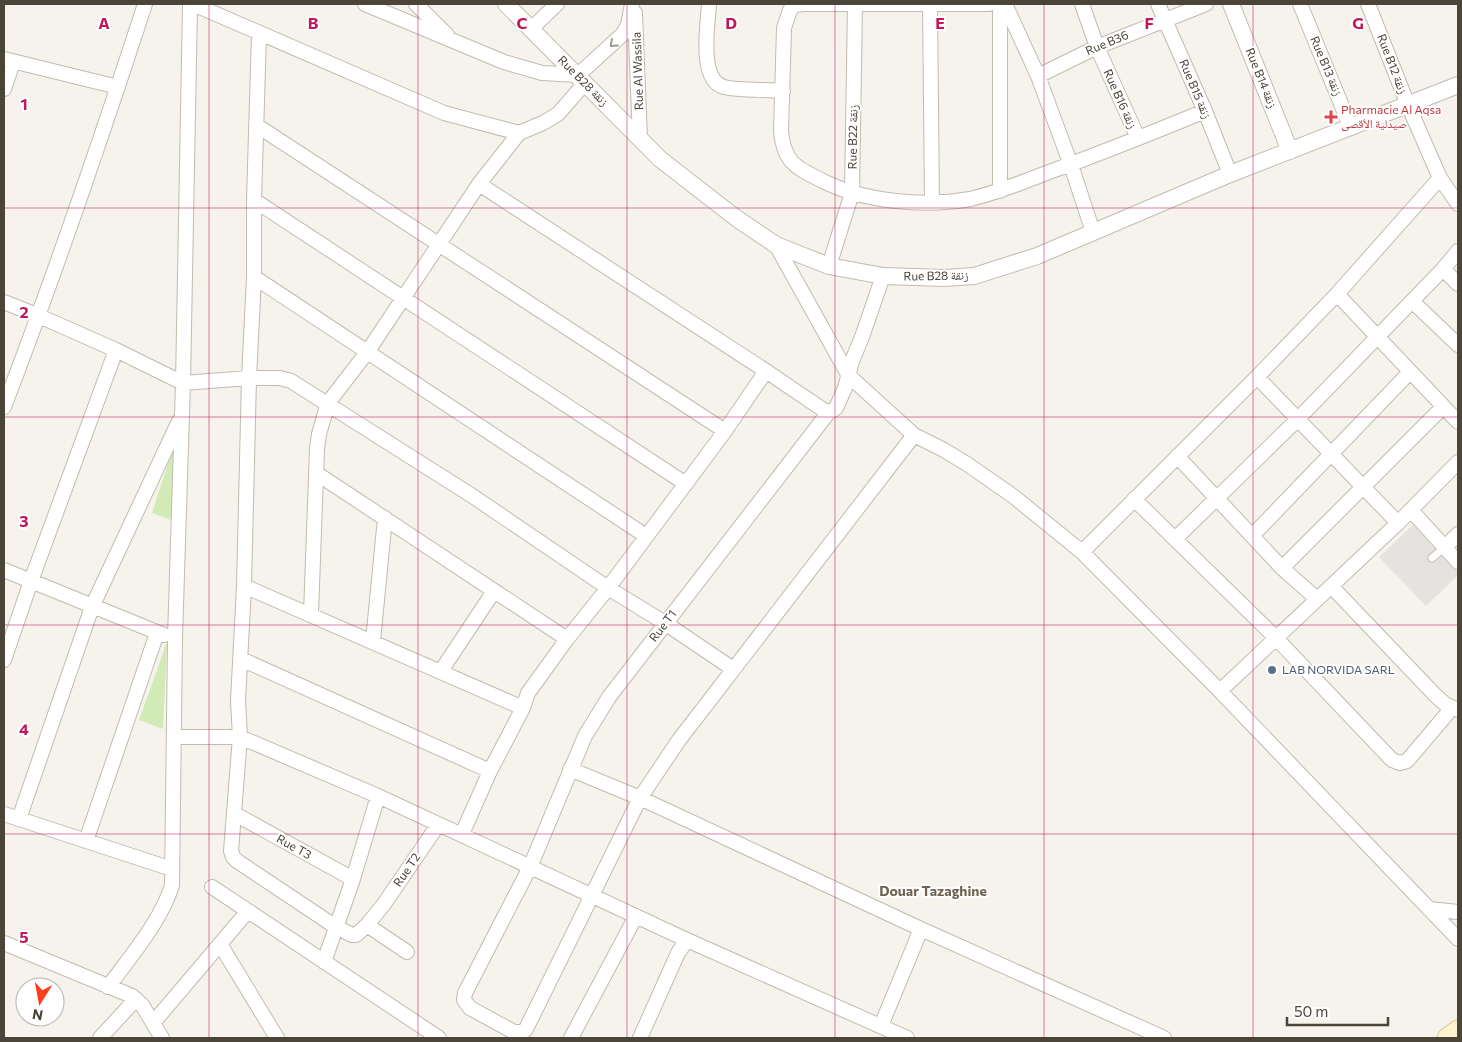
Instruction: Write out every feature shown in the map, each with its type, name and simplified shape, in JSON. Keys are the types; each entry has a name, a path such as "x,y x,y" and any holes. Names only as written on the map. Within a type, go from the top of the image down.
{"main road":[{"path":"1447,1038 1458,1030"}],"street":[{"path":"4,407 39,316 145,4"},
{"path":"108,987 167,901 172,885 174,638 183,383 191,4 444,113 519,133"},
{"path":"365,4 504,62 526,69 581,79"},
{"path":"416,4 453,41"},
{"name":"Rue B28 زنقة","path":"506,4 640,139 668,164 736,218 776,245 830,266 883,276 944,278 974,276 1037,256 1230,174 1352,128 1458,85"},
{"path":"531,29 557,4"},
{"path":"311,614 319,434 328,403 368,352 479,184 519,133 543,123 558,114 581,79 623,34 628,25 633,4"},
{"name":"Rue Al Wassila","path":"633,4 640,139"},
{"path":"709,4 707,56 708,70 712,78 726,87 783,90"},
{"path":"989,4 802,4 795,6 790,10 784,28 781,131 782,146 787,157 798,168 852,193 893,200 932,203 970,199 1071,165 1205,111"},
{"name":"Rue B22 زنقة","path":"830,266 852,193 855,4"},
{"path":"930,4 932,203"},
{"path":"1000,4 1000,190"},
{"path":"1005,4 1038,76 1071,165 1093,232"},
{"name":"Rue B16 زنقة","path":"1082,4 1097,47 1138,138"},
{"name":"Rue B15 زنقة","path":"1158,4 1205,111 1230,174"},
{"name":"Rue B36","path":"1038,76 1097,47 1206,4"},
{"name":"Rue B14 زنقة","path":"1231,4 1290,151"},
{"name":"Rue B13 زنقة","path":"1300,4 1352,128"},
{"name":"Rue B12 زنقة","path":"1368,4 1408,105 1440,178 1458,204"},
{"path":"260,34 244,586 238,702 240,736 230,851 233,857 336,927 352,936 356,935 371,920 407,952"},
{"path":"4,89 8,60 118,87"},
{"path":"256,125 725,430"},
{"path":"1082,552 1337,294 1440,178"},
{"path":"479,184 828,413"},
{"path":"254,200 686,484"},
{"path":"776,245 848,376 914,435 968,464 1014,496 1082,552 1458,939"},
{"path":"1175,539 1298,419 1443,269 1458,250"},
{"path":"1443,269 1458,284"},
{"name":"Rue T1","path":"593,896 523,1032 514,1032 470,1008 464,1000 465,993 530,867 585,736 596,717 665,623 828,413 836,408 845,388 852,361 883,276"},
{"path":"254,277 646,536"},
{"path":"1337,294 1458,422"},
{"path":"1412,301 1458,345"},
{"path":"4,302 116,350 183,383 249,378 280,378 292,381 474,497 608,588 665,623 733,669"},
{"path":"4,660 116,350"},
{"path":"462,834 490,771 523,708 528,693 686,484 766,371"},
{"path":"1252,536 1410,372"},
{"path":"1257,377 1398,523"},
{"path":"1282,568 1443,407"},
{"path":"19,819 92,607 182,416"},
{"path":"593,896 640,798 679,740 914,435"},
{"path":"1176,456 1282,568 1317,599"},
{"path":"1220,692 1275,637 1398,523 1458,462"},
{"path":"316,473 567,639"},
{"path":"1134,499 1275,637 1396,762 1404,763 1455,709 1436,696 1331,586"},
{"path":"1410,510 1458,562"},
{"path":"373,642 385,518"},
{"path":"1444,547 1458,534"},
{"path":"4,570 92,607 174,638"},
{"path":"244,586 523,708"},
{"path":"441,672 494,591"},
{"path":"86,841 157,633"},
{"path":"241,659 490,771"},
{"path":"174,737 240,736 462,834 687,940 907,1038"},
{"path":"570,769 640,798 921,929 1164,1038"},
{"path":"324,962 353,879 378,796"},
{"path":"4,814 172,869"},
{"name":"Rue T3","path":"234,814 353,879"},
{"name":"Rue T2","path":"371,920 438,825"},
{"path":"212,886 429,1036"},
{"path":"1428,909 1458,912"},
{"path":"153,1023 248,911"},
{"path":"571,1038 636,916"},
{"path":"882,1026 921,929"},
{"path":"642,1038 678,954 687,940"},
{"path":"4,943 128,994 142,1006 162,1038"},
{"path":"220,944 277,1038"},
{"path":"100,1038 136,999"}],"lane":[{"path":"1432,558 1444,547"}],"green space":[{"path":"177,436 171,520 152,513"},
{"path":"167,642 163,729 139,720"}],"shaded area":[{"path":"1417,521 1458,564 1458,575 1426,606 1379,557"}],"place":[{"name":"Pharmacie Al Aqsa صيدلية الأقصى","path":"1331,117"},
{"name":"LAB NORVIDA SARL","path":"1272,670"}],"district":[{"name":"Douar Tazaghine","path":"933,891"}]}
